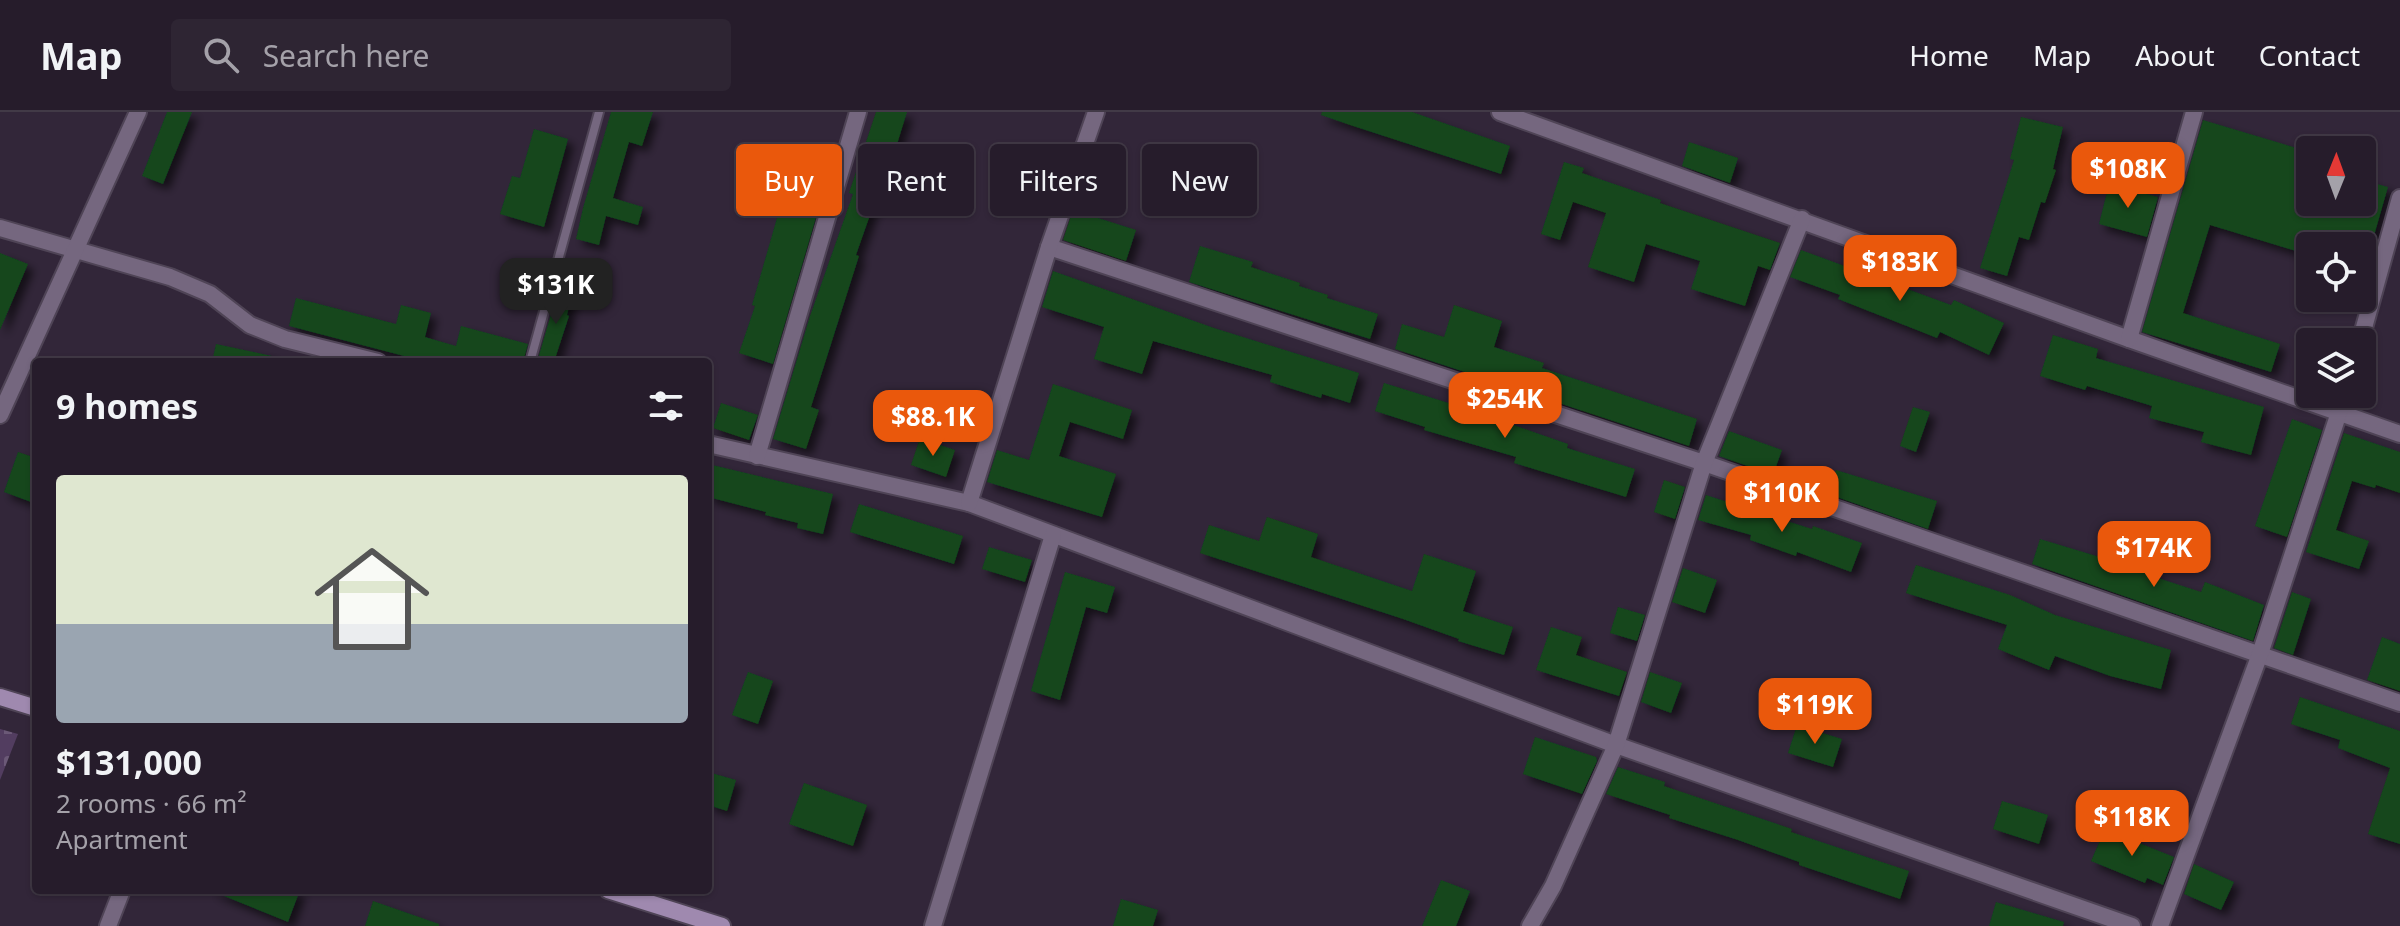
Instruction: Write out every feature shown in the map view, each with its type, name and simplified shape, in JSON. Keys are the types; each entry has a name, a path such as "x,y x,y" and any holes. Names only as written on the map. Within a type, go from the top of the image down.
{"main road":[{"path":"0,697 32,707"},
{"path":"621,894 722,926"}],"street":[{"path":"0,415 138,112"},
{"path":"757,456 858,112"},
{"path":"969,503 1049,247 1096,112"},
{"path":"1500,112 2400,434"},
{"path":"2129,339 2194,112"},
{"path":"2364,328 2400,198"},
{"path":"1530,926 1553,886 1616,745 1704,463 1802,219"},
{"path":"0,228 170,277 210,294 250,325 285,339 362,358"},
{"path":"1049,247 1704,463 2400,703"},
{"path":"2160,926 2260,654 2342,408"},
{"path":"712,445 969,503 1616,745 2132,926"},
{"path":"933,926 1053,535"},
{"path":"108,926 120,894"}],"lane":[{"path":"531,358 599,112"}],"green space":[{"path":"0,729 18,734 0,780"}],"building":[{"path":"167,112 192,112 163,184 142,176"},
{"path":"611,112 653,112 642,146 629,142 613,198 643,207 638,225 606,216 599,245 576,239"},
{"path":"876,112 907,112 897,144 865,144"},
{"path":"1322,112 1412,112 1510,146 1501,174 1321,115"},
{"path":"2021,117 2063,127 2053,169 2056,170 2045,203 2041,202 2029,240 2019,237 2007,276 1980,268 2014,160 2010,159"},
{"path":"2203,120 2296,148 2296,216 2376,216 2376,184 2388,187 2375,232 2296,232 2296,251 2210,225 2183,313 2280,344 2271,372 2142,332"},
{"path":"534,129 568,139 544,227 500,214 512,176 520,178"},
{"path":"1689,142 1738,158 1730,183 1682,166"},
{"path":"1564,162 1584,168 1582,173 1661,200 1660,203 1780,243 1770,270 1758,266 1745,306 1691,289 1700,261 1646,244 1634,282 1588,267 1606,213 1573,202 1560,240 1541,234"},
{"path":"858,166 858,216 870,216 811,407 819,410 806,449 773,439 810,316 853,194 849,193"},
{"path":"2109,184 2158,197 2147,237 2099,224"},
{"path":"778,216 816,216 773,364 739,353 755,306 752,305"},
{"path":"1071,216 1092,216 1136,230 1126,261 1063,240"},
{"path":"1200,246 1253,262 1251,267 1300,283 1299,286 1328,295 1327,298 1378,314 1370,339 1189,282"},
{"path":"1801,250 1951,305 1954,300 2004,323 1989,355 1940,332 1937,338 1838,299 1840,295 1790,277"},
{"path":"0,253 28,264 0,330"},
{"path":"1053,271 1214,328 1359,373 1350,403 1322,394 1321,398 1270,382 1272,375 1153,341 1142,374 1094,359 1104,327 1042,307"},
{"path":"559,287 573,291 569,316 555,358 538,358"},
{"path":"296,298 396,324 401,305 431,313 425,337 456,346 461,326 528,344 524,358 412,358 289,326"},
{"path":"1454,305 1502,321 1494,347 1544,363 1542,368 1697,419 1689,446 1395,349 1402,324 1444,337"},
{"path":"2053,335 2098,349 2096,358 2264,407 2251,455 2201,442 2204,432 2149,418 2152,406 2087,386 2085,390 2040,376"},
{"path":"216,344 272,356 272,358 213,358"},
{"path":"1384,383 1468,409 1568,444 1567,448 1635,469 1626,497 1514,463 1516,457 1424,430 1425,427 1375,411"},
{"path":"1053,384 1132,410 1123,439 1070,422 1059,456 1116,474 1102,517 987,482 997,450 1029,460"},
{"path":"721,403 758,415 749,440 713,428"},
{"path":"1913,407 1930,412 1916,452 1900,446"},
{"path":"2292,419 2322,430 2287,537 2255,526"},
{"path":"1729,431 1782,450 1773,475 1719,456"},
{"path":"2344,433 2400,452 2400,493 2352,481 2336,530 2369,541 2359,569 2306,552"},
{"path":"920,438 955,450 946,477 911,465"},
{"path":"18,452 32,457 31,502 4,492"},
{"path":"712,465 833,494 823,534 797,528 798,523 765,515 766,512 712,498"},
{"path":"1836,470 1937,501 1928,529 1828,494"},
{"path":"1664,480 1685,487 1675,519 1654,512"},
{"path":"1706,495 1862,543 1851,572 1797,552 1796,556 1750,540 1751,535 1698,520"},
{"path":"859,504 963,536 954,564 850,532"},
{"path":"1267,517 1318,534 1311,557 1412,591 1424,554 1476,571 1463,611 1513,627 1504,655 1200,553 1209,525 1259,541"},
{"path":"2040,539 2103,558 2105,553 2122,558 2121,562 2156,574 2155,577 2201,592 2205,582 2264,605 2253,641 2032,564"},
{"path":"989,547 1032,560 1025,582 982,569"},
{"path":"1916,565 2010,595 2055,615 2171,650 2161,689 2110,676 2055,656 2049,670 1998,649 2007,625 1906,593"},
{"path":"1683,568 1717,580 1705,613 1672,602"},
{"path":"1065,572 1115,587 1107,613 1086,607 1060,700 1031,691"},
{"path":"2292,592 2311,599 2293,655 2274,648"},
{"path":"1618,607 1645,615 1637,641 1610,633"},
{"path":"1551,627 1582,637 1576,655 1627,672 1619,696 1536,670"},
{"path":"2382,637 2400,644 2400,691 2367,680"},
{"path":"748,672 773,681 758,724 732,715"},
{"path":"1650,672 1682,683 1671,713 1641,702"},
{"path":"2300,697 2400,731 2400,844 2368,834 2390,768 2338,748 2340,740 2291,724"},
{"path":"1797,725 1842,739 1833,767 1788,753"},
{"path":"1535,737 1596,757 1582,794 1523,774"},
{"path":"1618,767 1665,782 1664,786 1792,829 1791,832 1909,871 1900,899 1606,794"},
{"path":"712,773 736,780 727,811 712,806"},
{"path":"804,783 867,805 853,846 789,824"},
{"path":"2002,801 2048,815 2039,844 1993,829"},
{"path":"2105,829 2174,857 2163,885 2147,878 2145,883 2091,861"},
{"path":"2194,864 2234,882 2221,910 2184,894"},
{"path":"1441,880 1470,891 1456,926 1422,926"},
{"path":"219,894 298,894 288,922"},
{"path":"1121,899 1158,910 1153,926 1113,926"},
{"path":"373,901 439,924 439,926 365,926"},
{"path":"1996,902 2064,922 2063,926 1989,926"}]}
